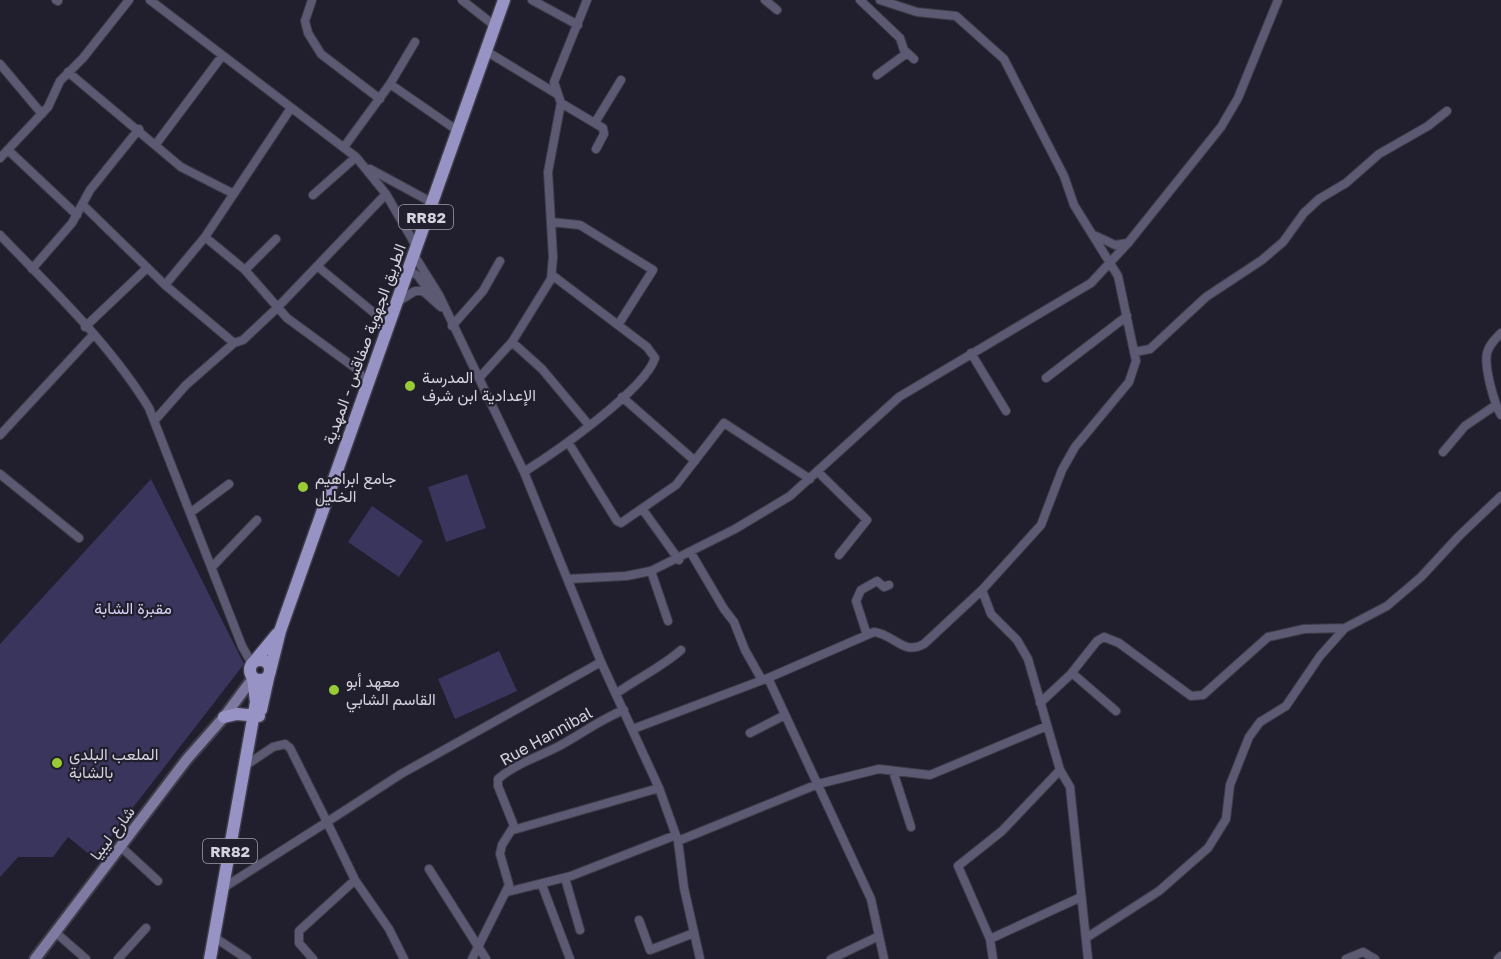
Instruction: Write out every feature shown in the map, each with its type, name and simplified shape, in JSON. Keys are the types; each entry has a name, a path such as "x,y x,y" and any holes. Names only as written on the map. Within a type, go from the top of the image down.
{"main road":[{"name":"الطريق الجهوية صفاقس - المهدية","path":"210,959 245,766 256,716 280,631 504,0"},
{"name":"الطريق الجهوية صفاقس - المهدية","path":"256,716 252,669 280,631"},
{"path":"263,661 270,672 262,680 252,669 263,661"},
{"name":"شارع ليبيا","path":"35,959 120,846 214,727 225,717 252,669"},
{"name":"شارع ليبيا","path":"214,727 218,715 252,669"},
{"path":"225,717 237,714 256,716"}],"street":[{"path":"0,158 42,114 56,86 129,0"},
{"path":"150,0 344,147 356,157 386,194 480,377 524,472 601,663 617,693 659,788 677,838 700,959"},
{"path":"312,0 305,21 314,45 321,54 380,99"},
{"path":"462,0 495,26"},
{"path":"532,0 578,25"},
{"path":"480,377 512,342 549,286 552,275 548,172 561,103 554,82 587,0"},
{"path":"765,0 777,10"},
{"path":"860,0 900,38 907,53 914,59"},
{"path":"633,729 765,679 867,635 879,633 906,648 917,648 982,590 1041,525 1070,456 1133,376 1135,352 1118,276 1074,205 1064,176 1004,59 956,16 917,12 880,0"},
{"path":"568,579 626,576 651,571 678,560 776,506 818,472 899,397 1091,283 1128,243 1229,113 1256,56 1278,0"},
{"path":"344,147 380,99 415,42"},
{"path":"486,51 557,94"},
{"path":"877,75 907,53"},
{"path":"156,144 222,56"},
{"path":"0,64 42,114"},
{"path":"68,72 139,129 184,169 234,194"},
{"path":"596,121 621,80"},
{"path":"390,84 458,131"},
{"path":"561,103 596,121 604,132 596,149"},
{"path":"165,285 205,237 291,108"},
{"path":"1135,352 1150,350 1206,297 1262,260 1283,242 1304,213 1319,199 1346,183 1387,149 1428,126 1447,111"},
{"path":"32,269 77,215 90,190 139,129"},
{"path":"8,150 77,215"},
{"path":"313,195 356,157"},
{"path":"362,164 431,202"},
{"path":"155,420 186,385 234,343 243,340 277,308 386,194"},
{"path":"82,205 165,285 234,343"},
{"path":"551,222 580,225 653,270 618,324"},
{"path":"1092,234 1115,245 1128,243"},
{"path":"0,235 93,335 138,389 155,420 252,669"},
{"path":"205,237 245,270 277,308 358,370 367,385"},
{"path":"245,270 276,239"},
{"path":"452,326 483,291 500,261"},
{"path":"317,266 390,326"},
{"path":"85,327 147,268"},
{"path":"409,270 418,276 446,313"},
{"path":"524,472 568,442 622,397 651,368 655,358 651,350 552,275"},
{"path":"398,302 415,291 423,291 437,301"},
{"path":"1046,378 1126,316"},
{"path":"1501,333 1490,345 1486,359 1496,405 1501,415"},
{"path":"0,435 93,335"},
{"path":"512,342 542,369 588,424"},
{"path":"971,353 1006,411"},
{"path":"622,397 695,461"},
{"path":"1443,452 1465,426 1496,405"},
{"path":"568,442 617,521 625,523 676,485 724,423 810,479"},
{"path":"818,472 867,520 839,555"},
{"path":"0,474 79,538"},
{"path":"190,513 229,483"},
{"path":"1086,938 1159,891 1208,848 1226,819 1230,785 1249,737 1260,722 1286,706 1320,656 1345,628 1387,606 1403,594 1501,496"},
{"path":"643,510 678,560"},
{"path":"212,567 257,520"},
{"path":"691,553 734,622 745,650 765,679 785,715 818,784 871,899 884,959"},
{"path":"651,571 668,621"},
{"path":"867,635 856,601 861,590 877,581 884,587 890,585"},
{"path":"982,590 991,614 1023,649 1060,770 1067,780 1072,796 1089,959"},
{"path":"1040,703 1072,673 1101,638 1109,638 1119,643 1191,696 1199,697 1232,671 1268,637 1304,629 1345,628"},
{"path":"617,693 669,661 681,650"},
{"path":"223,888 401,774 601,663"},
{"path":"1072,673 1116,711"},
{"name":"Rue Hannibal","path":"513,830 498,786 498,779 514,768 563,744 597,722 624,710"},
{"path":"750,733 785,715"},
{"path":"507,892 565,878 818,784 879,769 930,775 1047,726"},
{"path":"245,766 273,747 285,744 290,748 355,880 389,929 405,959"},
{"path":"993,959 990,939 958,866 1002,831 1060,770"},
{"path":"893,771 911,827"},
{"path":"472,959 507,892 508,876 500,854 502,845 513,830 659,788"},
{"path":"120,846 158,881"},
{"path":"429,869 486,959"},
{"path":"565,878 580,930"},
{"path":"313,959 299,943 299,932 355,880"},
{"path":"542,885 570,959"},
{"path":"990,939 1081,897"},
{"path":"639,920 650,950 694,933"},
{"path":"118,959 146,928"},
{"path":"56,932 86,959"},
{"path":"831,959 879,936"},
{"path":"214,937 247,959"},
{"path":"1346,959 1363,952 1375,959"},
{"path":"1498,959 1501,956"}],"green space":[{"path":"467,474 486,528 446,542 428,487"},
{"name":"مقبرة الشابة","path":"151,479 244,664 94,858 68,837 53,857 18,857 0,877 0,644"},
{"path":"372,506 423,541 399,577 348,542"},
{"path":"499,651 517,691 455,719 438,679"}],"place":[{"name":"المدرسة الإعدادية ابن شرف","path":"410,386"},
{"name":"جامع ابراهيم الخليل","path":"303,487"},
{"name":"معهد أبو القاسم الشابي","path":"334,690"},
{"name":"الملعب البلدي بالشابة","path":"57,763"}]}
